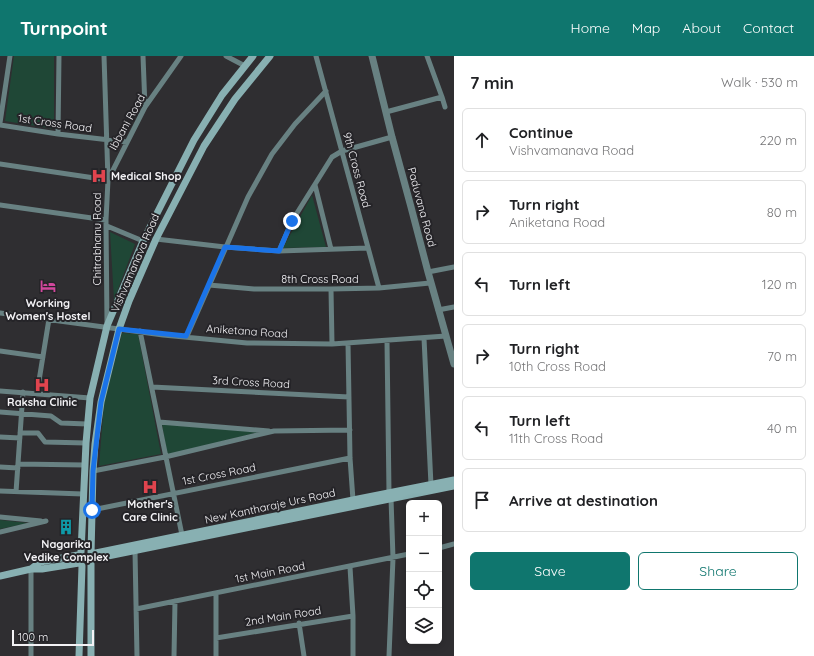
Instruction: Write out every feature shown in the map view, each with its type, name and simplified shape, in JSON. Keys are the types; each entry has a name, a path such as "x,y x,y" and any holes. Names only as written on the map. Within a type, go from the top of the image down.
{"main road":[{"name":"Vishvamanava Road","path":"79,554 82,494 90,398 107,326 143,241 194,140 222,95 253,56"},
{"name":"Vishvamanava Road","path":"91,656 93,471 101,402 119,329 129,301 156,239 204,146 235,99 270,56"},
{"name":"New Kantharaje Urs Road","path":"92,559 135,551 454,480"},
{"name":"New Kantharaje Urs Road","path":"92,559 182,536 353,500 454,486"},
{"path":"0,576 31,569 80,565 87,567 92,559 88,551 40,562 31,569"},
{"path":"79,554 77,560 80,565 79,656"}],"street":[{"path":"0,124 10,56"},
{"path":"58,56 58,134"},
{"name":"Chitrabhanu Road","path":"104,56 108,180 106,223 107,326"},
{"path":"143,56 145,107"},
{"name":"Ibbani Road","path":"108,180 145,107 181,56"},
{"path":"226,56 245,66"},
{"name":"9th Cross Road","path":"316,56 379,288"},
{"name":"Paduvana Road","path":"372,56 430,283 446,336 452,348 454,364"},
{"path":"427,56 445,107"},
{"path":"186,336 248,197 272,154 295,124 326,91"},
{"path":"386,112 442,97"},
{"name":"1st Cross Road","path":"0,124 58,134 127,142"},
{"path":"279,251 292,221 332,157 342,151 392,137"},
{"path":"0,164 108,180"},
{"path":"315,185 331,249"},
{"path":"0,205 106,223 143,241"},
{"path":"156,239 225,247 279,251 367,248"},
{"path":"428,272 454,267"},
{"name":"8th Cross Road","path":"209,285 254,289 331,289 379,288 430,283"},
{"path":"331,289 332,344"},
{"path":"438,310 454,307"},
{"name":"Aniketana Road","path":"0,313 107,326 119,329 247,343 332,344 446,336"},
{"path":"37,392 49,319"},
{"path":"140,331 172,494 182,536"},
{"path":"424,338 431,485"},
{"path":"387,341 390,495 393,558 389,656"},
{"path":"348,342 350,458 353,500"},
{"path":"0,351 43,357"},
{"name":"3rd Cross Road","path":"152,387 349,397"},
{"path":"0,390 37,392 90,398"},
{"path":"16,492 23,392"},
{"path":"0,412 51,416 61,423 87,424"},
{"path":"159,422 274,431 350,430"},
{"path":"93,471 165,457 274,431"},
{"path":"0,437 38,433 45,442 86,443"},
{"name":"1st Cross Road","path":"92,510 350,458"},
{"path":"0,467 85,465"},
{"path":"0,491 82,494"},
{"path":"0,517 46,521 0,532"},
{"path":"442,547 454,544"},
{"path":"135,551 137,656"},
{"name":"1st Main Road","path":"136,610 406,555"},
{"path":"350,567 353,616 353,656"},
{"path":"31,569 31,656"},
{"path":"216,593 216,656"},
{"path":"174,656 175,601"},
{"name":"2nd Main Road","path":"216,638 299,623 353,616"},
{"path":"299,623 304,656"}],"green space":[{"path":"14,56 54,56 54,129 5,121"},
{"path":"312,195 326,247 283,248"},
{"path":"110,232 135,244 114,300"},
{"path":"122,333 138,334 161,454 99,466 104,403"},
{"path":"162,424 259,432 167,455"},
{"path":"0,520 29,523 0,529"}],"place":[{"name":"Medical Shop","path":"99,176"},
{"name":"Working Women's Hostel","path":"48,286"},
{"name":"Raksha Clinic","path":"42,385"},
{"name":"Mother's Care Clinic","path":"150,487"},
{"name":"Nagarika Vedike Complex","path":"66,527"}],"route":[{"path":"92,510 93,471 101,402 119,329 186,336 225,247 279,251 292,221"}]}
